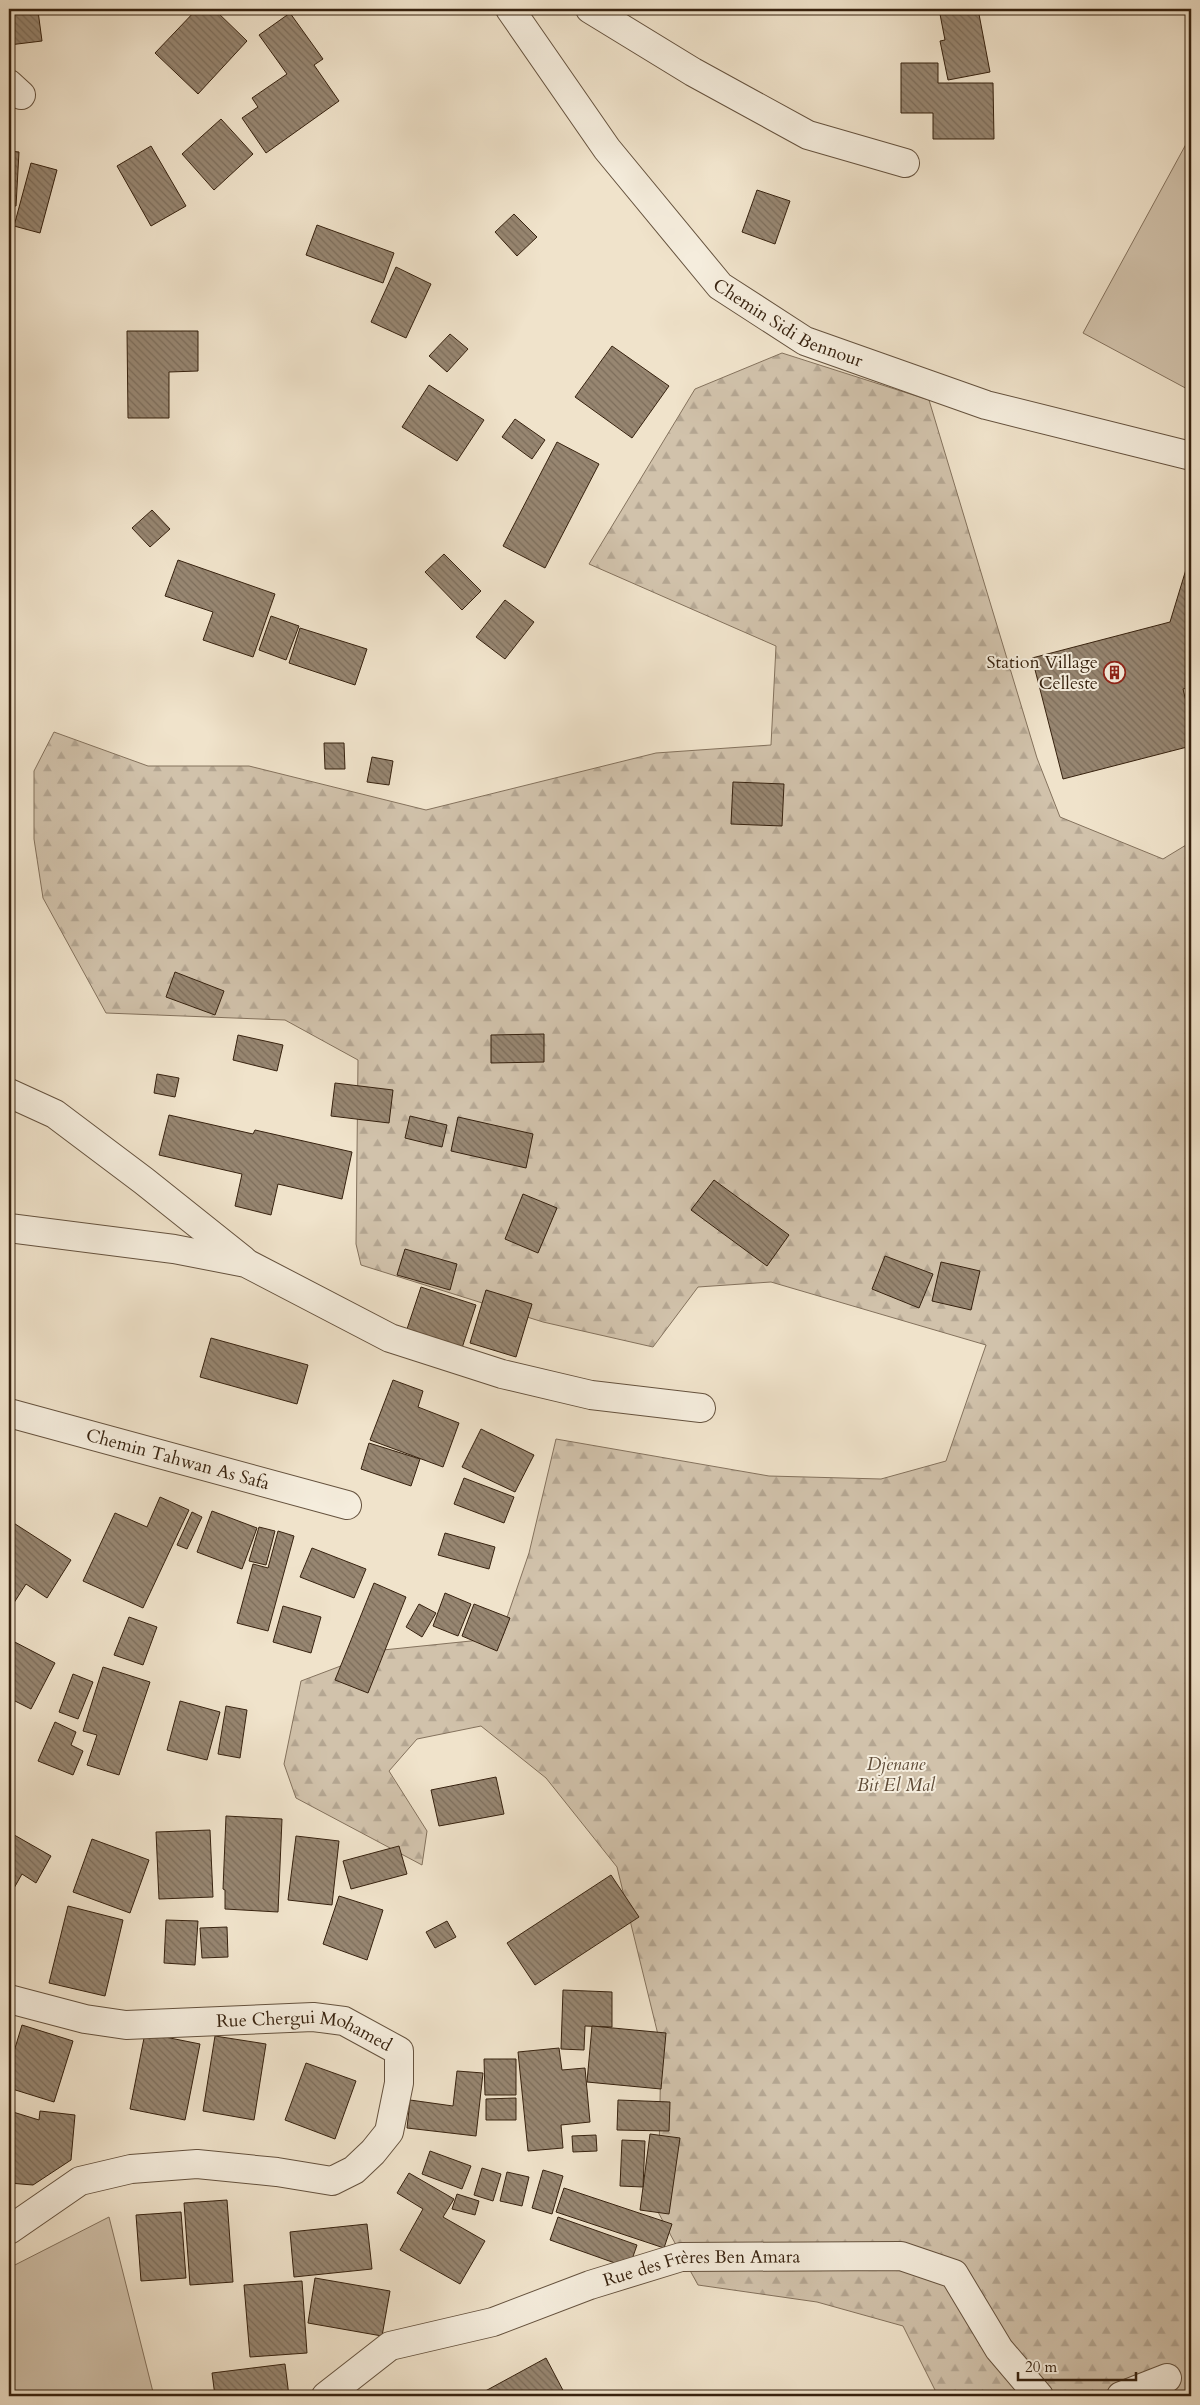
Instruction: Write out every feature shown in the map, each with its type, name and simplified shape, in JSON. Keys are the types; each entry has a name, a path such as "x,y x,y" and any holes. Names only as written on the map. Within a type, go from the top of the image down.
{"street":[{"name":"Chemin Sidi Bennour","path":"510,9 607,149 720,286 805,341 986,406 1191,456"},
{"path":"590,9 693,72 808,135 905,163"},
{"path":"9,1093 55,1114 144,1181 246,1263 390,1338 502,1374 591,1395 701,1408"},
{"path":"9,1228 174,1248 246,1263"},
{"name":"Chemin Tahwan As Safa","path":"9,1413 347,1505"},
{"name":"Rue Chergui Mohamed","path":"9,1999 84,2019 126,2025 313,2017 344,2020 399,2051 398,2083 389,2132 373,2152 354,2170 332,2181 278,2172 197,2164 131,2168 80,2181 9,2230"},
{"name":"Rue des Frères Ben Amara","path":"326,2396 390,2346 493,2322 590,2285 681,2257 901,2256 954,2274 999,2349 1039,2396"},
{"path":"1121,2396 1167,2378"}],"green space":[{"path":"1191,135 1191,391 1083,333"},
{"name":"Djenane Bit El Mal","path":"782,353 929,400 1037,758 1060,817 1163,859 1191,842 1191,2396 938,2396 903,2326 817,2302 698,2285 658,2212 661,2047 617,1867 546,1778 481,1726 417,1739 389,1771 427,1831 422,1865 296,1798 284,1764 301,1681 383,1650 500,1638 529,1553 556,1439 769,1476 881,1479 946,1461 986,1345 771,1282 698,1287 653,1347 543,1322 361,1265 356,1244 358,1060 285,1020 106,1013 43,898 34,839 34,771 54,732 148,766 249,766 426,810 656,753 771,745 776,646 589,564 695,389"},
{"path":"109,2217 154,2396 9,2396 9,2268"}],"building":[{"path":"9,9 56,9 38,11 42,41 9,45"},
{"path":"197,9 214,9 247,41 198,94 155,53"},
{"path":"939,9 978,9 990,72 948,80 940,41 945,40"},
{"path":"290,13 323,59 314,65 339,101 266,153 242,118 258,107 252,98 287,74 259,35"},
{"path":"901,63 938,63 938,83 993,83 994,139 933,139 933,113 901,113"},
{"path":"221,119 253,154 214,190 182,154"},
{"path":"151,146 186,206 151,226 117,166"},
{"path":"9,151 19,152 16,206 9,206"},
{"path":"31,163 57,170 40,233 14,226"},
{"path":"757,190 790,201 775,244 742,232"},
{"path":"514,214 537,237 517,256 495,232"},
{"path":"317,225 394,253 383,283 306,255"},
{"path":"396,267 431,284 406,338 371,322"},
{"path":"127,331 198,331 198,371 169,372 169,418 128,418"},
{"path":"450,334 468,349 447,372 429,356"},
{"path":"612,346 669,386 632,438 575,397"},
{"path":"429,385 484,420 457,461 402,427"},
{"path":"515,419 545,440 532,459 502,437"},
{"path":"557,442 599,464 545,568 503,546"},
{"path":"152,510 170,529 150,547 132,528"},
{"name":"Station Village Celleste","path":"1191,553 1191,687 1183,689 1191,722 1191,746 1063,779 1032,658 1170,622"},
{"path":"444,554 481,591 462,610 425,572"},
{"path":"178,560 275,594 253,657 203,640 213,612 165,596"},
{"path":"505,600 534,622 505,659 476,637"},
{"path":"271,616 299,626 286,660 259,650"},
{"path":"300,628 367,649 355,685 289,663"},
{"path":"324,743 344,743 345,769 325,769"},
{"path":"372,757 393,761 389,785 367,782"},
{"path":"733,782 784,784 782,826 731,824"},
{"path":"175,972 224,991 215,1015 166,997"},
{"path":"544,1034 544,1062 491,1063 491,1035"},
{"path":"238,1035 283,1045 277,1071 233,1060"},
{"path":"157,1074 179,1078 175,1097 154,1093"},
{"path":"335,1083 393,1090 389,1123 331,1116"},
{"path":"169,1115 253,1134 255,1130 352,1152 342,1199 278,1184 271,1215 235,1206 242,1174 159,1155"},
{"path":"410,1116 447,1125 442,1147 405,1138"},
{"path":"458,1117 533,1134 526,1168 451,1151"},
{"path":"714,1180 789,1235 767,1266 691,1210"},
{"path":"523,1194 557,1208 538,1253 505,1239"},
{"path":"405,1249 457,1264 450,1290 397,1275"},
{"path":"885,1256 933,1274 919,1308 872,1289"},
{"path":"941,1262 980,1271 971,1310 932,1301"},
{"path":"421,1287 476,1305 462,1348 407,1329"},
{"path":"486,1290 532,1304 516,1357 470,1343"},
{"path":"211,1338 308,1365 297,1404 200,1377"},
{"path":"393,1380 423,1391 418,1407 459,1423 443,1467 370,1440"},
{"path":"481,1429 534,1455 515,1492 462,1467"},
{"path":"369,1443 420,1459 411,1486 361,1469"},
{"path":"464,1478 514,1497 504,1523 454,1504"},
{"path":"160,1497 189,1510 143,1608 83,1581 115,1513 147,1527"},
{"path":"212,1511 257,1528 242,1569 197,1552"},
{"path":"192,1512 202,1517 187,1549 177,1545"},
{"path":"9,1520 71,1560 47,1598 26,1584 10,1609"},
{"path":"259,1527 275,1531 266,1565 249,1561"},
{"path":"278,1531 294,1536 268,1631 237,1623 253,1564 268,1568"},
{"path":"445,1533 495,1547 489,1569 438,1555"},
{"path":"312,1548 366,1569 354,1598 300,1577"},
{"path":"374,1583 406,1597 368,1693 335,1680"},
{"path":"445,1593 471,1604 458,1636 433,1626"},
{"path":"419,1604 436,1613 422,1637 406,1627"},
{"path":"474,1604 510,1618 497,1651 462,1636"},
{"path":"283,1606 321,1617 311,1653 273,1642"},
{"path":"129,1617 157,1627 143,1665 114,1655"},
{"path":"9,1639 55,1663 31,1709 9,1698"},
{"path":"103,1667 150,1682 119,1775 87,1765 97,1735 83,1731"},
{"path":"73,1674 93,1682 78,1719 59,1712"},
{"path":"180,1701 220,1712 207,1760 167,1750"},
{"path":"226,1706 247,1710 240,1758 218,1754"},
{"path":"55,1722 76,1732 71,1745 83,1751 73,1775 38,1761"},
{"path":"496,1777 504,1814 439,1826 431,1790"},
{"path":"226,1816 282,1819 278,1912 225,1909 225,1890 223,1889"},
{"path":"210,1830 213,1897 159,1899 156,1832"},
{"path":"9,1832 51,1856 36,1883 22,1874 9,1897"},
{"path":"296,1836 339,1841 332,1905 288,1900"},
{"path":"92,1839 149,1860 130,1913 73,1892"},
{"path":"399,1846 407,1874 351,1889 343,1861"},
{"path":"611,1875 639,1917 535,1985 507,1943"},
{"path":"339,1896 383,1910 367,1960 323,1944"},
{"path":"68,1906 123,1920 105,1996 49,1983"},
{"path":"166,1920 198,1921 195,1965 164,1963"},
{"path":"447,1921 456,1937 435,1948 426,1932"},
{"path":"227,1927 228,1957 202,1958 200,1928"},
{"path":"563,1990 612,1992 612,2027 585,2026 584,2050 561,2049"},
{"path":"22,2025 73,2041 54,2102 9,2088 9,2068"},
{"path":"592,2026 666,2033 661,2089 587,2082"},
{"path":"145,2033 200,2044 185,2120 130,2109"},
{"path":"215,2036 266,2044 254,2120 203,2111"},
{"path":"559,2048 562,2070 585,2068 590,2122 561,2125 563,2148 528,2151 518,2052"},
{"path":"484,2059 516,2059 516,2095 485,2095"},
{"path":"306,2063 356,2081 335,2139 285,2120"},
{"path":"457,2071 483,2073 476,2136 407,2128 410,2100 453,2106"},
{"path":"516,2098 516,2120 486,2120 486,2099"},
{"path":"618,2100 670,2102 669,2131 617,2130"},
{"path":"40,2111 75,2115 71,2160 33,2185 9,2183 9,2137 13,2112 39,2120"},
{"path":"650,2134 680,2138 669,2214 640,2210"},
{"path":"596,2135 597,2151 573,2152 572,2136"},
{"path":"622,2140 645,2141 643,2187 620,2186"},
{"path":"430,2151 471,2166 462,2189 422,2174"},
{"path":"482,2168 501,2174 493,2201 474,2195"},
{"path":"543,2170 563,2176 552,2214 532,2208"},
{"path":"507,2172 529,2177 522,2206 500,2201"},
{"path":"409,2173 454,2199 443,2217 485,2241 460,2284 400,2250 423,2209 397,2193"},
{"path":"564,2188 672,2224 664,2248 556,2212"},
{"path":"457,2194 479,2201 475,2215 452,2209"},
{"path":"227,2200 233,2282 190,2285 184,2203"},
{"path":"181,2212 186,2278 141,2281 136,2215"},
{"path":"558,2217 637,2245 629,2268 550,2240"},
{"path":"367,2224 372,2269 294,2277 290,2232"},
{"path":"315,2278 390,2291 382,2336 308,2323"},
{"path":"302,2281 307,2353 250,2357 244,2285"},
{"path":"546,2358 566,2396 478,2395"},
{"path":"285,2364 289,2396 215,2396 212,2373"}],"place":[{"name":"Station Village Celleste","path":"1114,672"}]}
